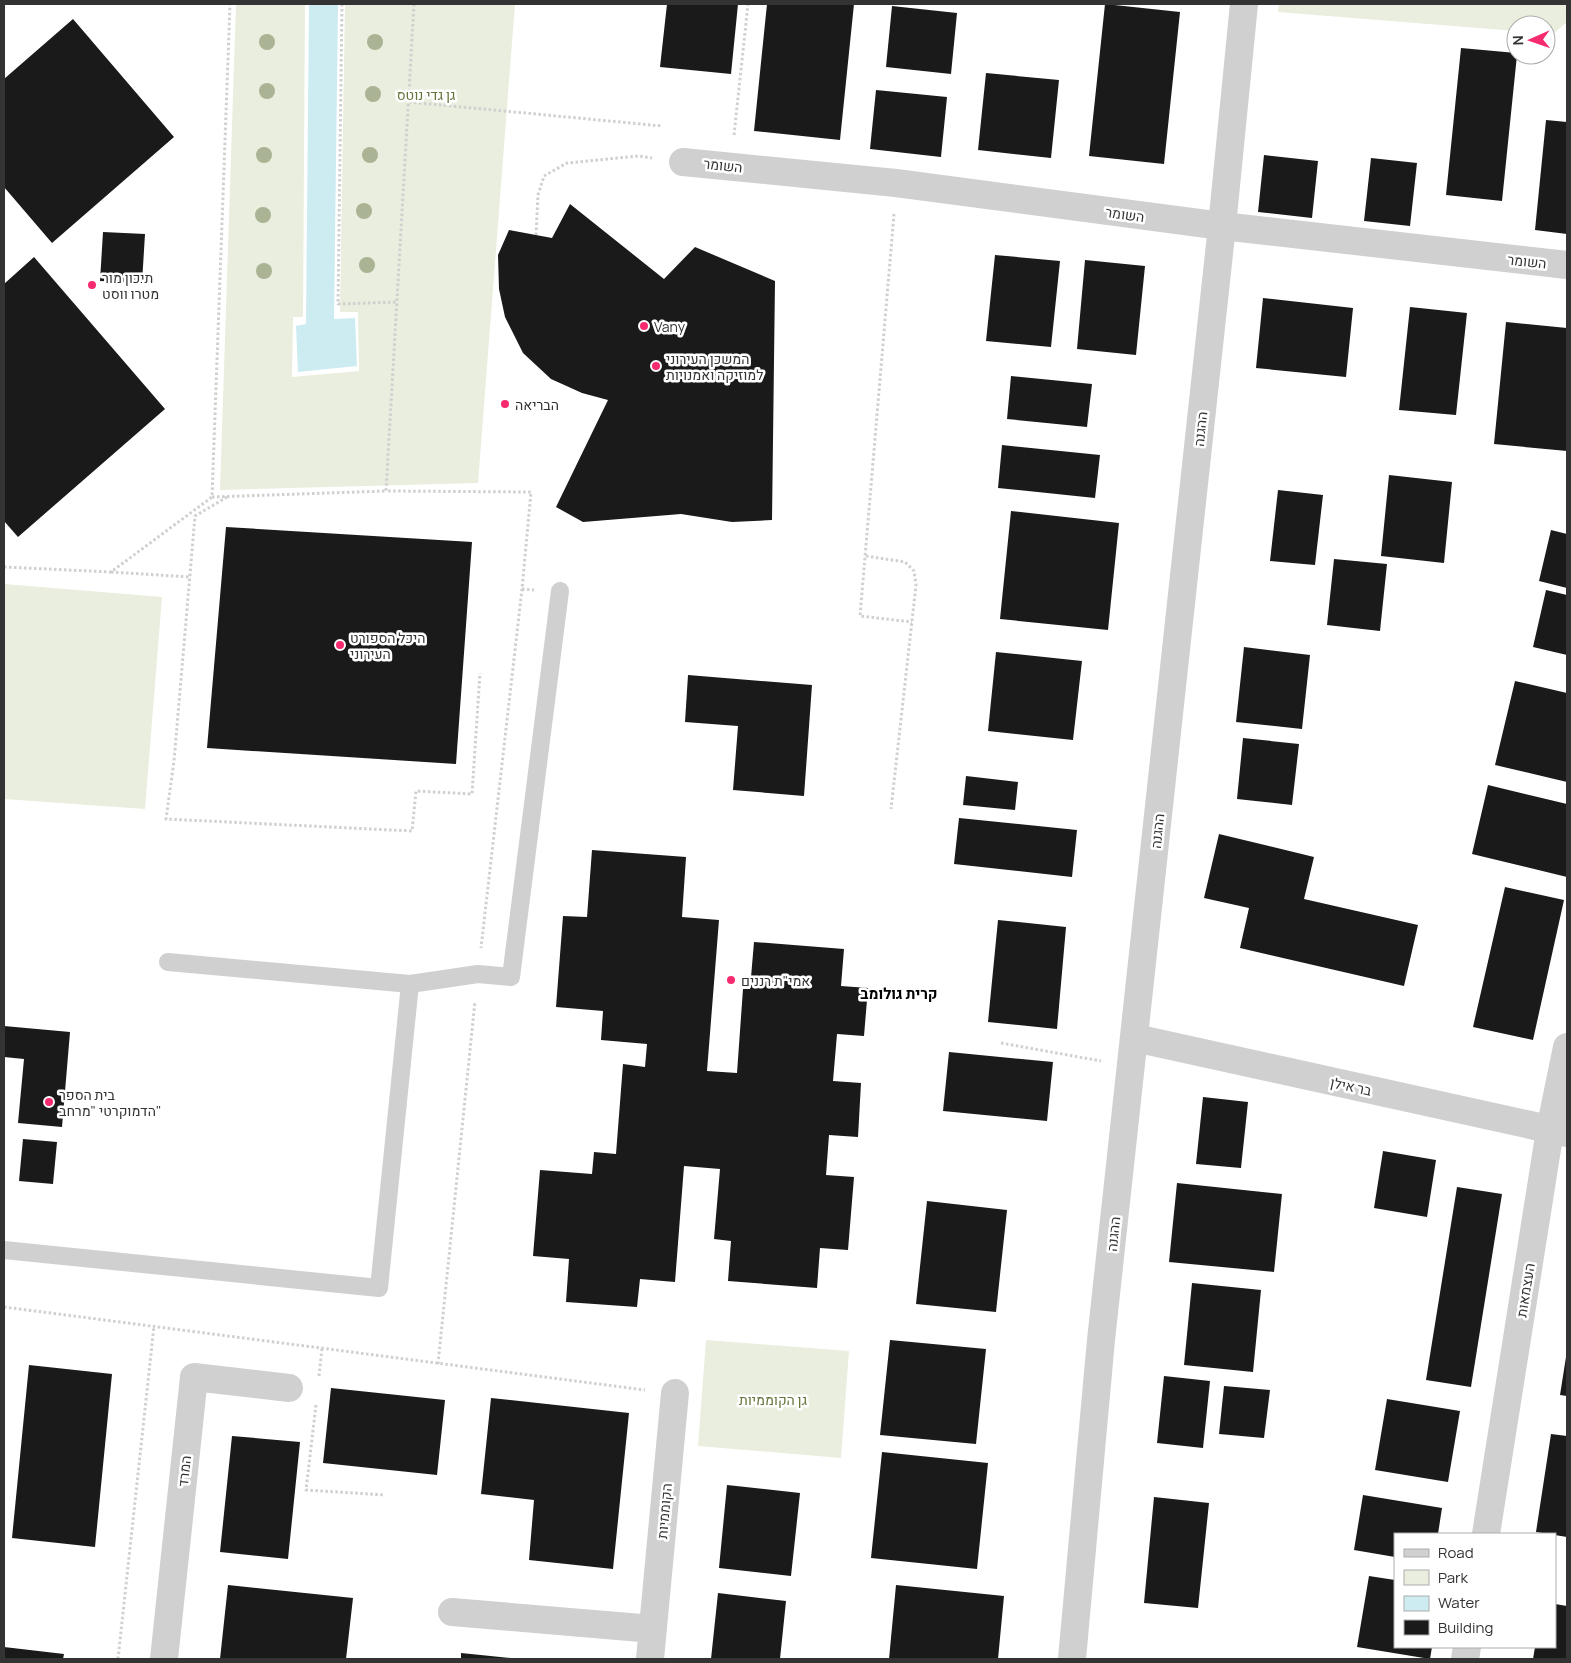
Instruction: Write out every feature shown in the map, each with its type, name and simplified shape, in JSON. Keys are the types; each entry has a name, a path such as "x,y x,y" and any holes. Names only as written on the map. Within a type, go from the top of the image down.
{"street":[{"name":"ההגנה","path":"1072,1659 1101,1340 1222,226 1244,4"},
{"name":"השומר","path":"683,162 896,183 1222,226 1567,265"},
{"name":"בר אילן","path":"1134,1038 1559,1131"},
{"name":"העצמאות","path":"1486,1533 1559,1131 1567,1047"},
{"name":"המרד","path":"164,1659 194,1377 290,1388"},
{"name":"הקוממיות","path":"650,1659 675,1394"},
{"path":"452,1612 653,1629"}],"lane":[{"path":"168,962 410,984 478,974 511,977 560,591"},
{"path":"4,1250 379,1288 410,984"}],"path":[{"path":"212,497 230,4"},
{"path":"342,4 338,304 397,302"},
{"path":"414,4 386,491 531,492 522,589 478,974 438,1364"},
{"path":"730,166 748,4"},
{"path":"409,102 662,126"},
{"path":"536,235 538,195 544,176 567,163 639,156 683,162"},
{"path":"896,183 860,616 912,622"},
{"path":"111,572 212,497 399,491"},
{"path":"227,497 195,516 174,761 166,819 412,831 416,791 472,794 480,673"},
{"path":"866,556 905,562 914,571 916,585 891,809"},
{"path":"4,567 190,576"},
{"path":"1001,1043 1131,1066"},
{"path":"4,1307 675,1394"},
{"path":"118,1659 154,1326"},
{"path":"318,1386 322,1348"},
{"path":"316,1404 306,1490 386,1494"}],"green space":[{"name":"גן גדי נוטס","path":"236,4 305,4 303,317 293,317 292,377 359,371 358,312 340,312 345,4 515,4 478,483 220,490"},
{"path":"1279,4 1567,4 1567,22 1556,31 1556,15 1506,15 1506,30 1278,12"},
{"path":"4,584 162,597 145,809 4,799"},
{"name":"גן הקוממיות","path":"706,1340 849,1351 841,1458 698,1446"}],"water":[{"path":"309,4 338,4 334,319 355,318 357,366 298,372 296,326 306,324"}],"building":[{"path":"667,4 738,4 731,74 660,67"},
{"path":"767,4 854,4 840,140 754,131"},
{"path":"1105,4 1180,12 1164,164 1089,156"},
{"path":"892,6 957,13 951,74 886,67"},
{"path":"73,19 174,137 52,243 4,187 4,79"},
{"path":"1461,48 1506,52 1506,65 1516,65 1502,201 1446,195"},
{"path":"986,73 1059,80 1051,158 978,150"},
{"path":"876,90 947,97 941,157 870,149"},
{"path":"1546,120 1567,122 1567,234 1535,230"},
{"path":"1264,155 1318,161 1312,218 1258,212"},
{"path":"1371,158 1417,163 1410,226 1364,221"},
{"name":"המשכן העירוני למוזיקה ואמנויות","path":"570,204 664,279 695,247 775,281 772,520 732,522 681,514 583,522 556,507 608,400 582,393 551,379 523,353 505,317 499,289 498,255 509,230 552,238"},
{"path":"103,232 145,234 142,283 100,281"},
{"path":"995,255 1060,261 1051,347 986,341"},
{"path":"34,257 165,409 18,537 4,521 4,284"},
{"path":"1085,260 1145,266 1136,355 1077,349"},
{"path":"1263,298 1353,308 1346,377 1256,368"},
{"path":"1410,307 1467,313 1456,415 1399,410"},
{"path":"1506,322 1567,328 1567,451 1494,444"},
{"path":"1011,376 1092,384 1087,427 1007,419"},
{"path":"1002,445 1100,455 1095,498 998,488"},
{"path":"1389,475 1452,482 1444,563 1381,556"},
{"path":"1278,490 1323,495 1315,565 1270,561"},
{"path":"1011,511 1119,523 1108,630 1000,619"},
{"name":"היכל הספורט העירוני","path":"226,527 472,542 456,764 207,748"},
{"path":"1551,530 1567,534 1567,588 1539,581"},
{"path":"1334,559 1387,564 1380,631 1327,625"},
{"path":"1546,590 1567,595 1567,655 1533,647"},
{"path":"1244,647 1310,655 1302,729 1236,722"},
{"path":"996,652 1082,661 1073,740 988,731"},
{"path":"688,675 812,685 804,796 733,790 738,726 685,722"},
{"path":"1515,681 1567,693 1567,782 1495,765"},
{"path":"1243,738 1299,744 1292,805 1237,799"},
{"path":"966,776 1018,782 1015,810 963,805"},
{"path":"1488,785 1567,804 1567,877 1472,854"},
{"path":"959,818 1077,830 1072,877 954,864"},
{"path":"1219,834 1314,857 1304,899 1418,925 1404,986 1240,948 1249,908 1204,898"},
{"path":"592,850 686,857 682,917 719,920 707,1071 737,1073 743,989 750,989 754,942 844,949 841,986 868,988 864,1036 837,1034 833,1081 861,1083 858,1137 829,1135 826,1175 854,1177 848,1250 820,1248 817,1288 728,1281 731,1241 714,1239 720,1169 684,1166 675,1282 640,1279 637,1307 566,1302 569,1259 533,1256 540,1170 592,1174 594,1152 616,1154 623,1064 645,1067 647,1044 601,1040 603,1011 556,1007 563,916 587,917"},
{"path":"1505,887 1564,900 1533,1040 1473,1027"},
{"path":"998,920 1066,927 1057,1029 988,1022"},
{"path":"4,1026 70,1032 62,1127 18,1123 24,1059 4,1057"},
{"path":"949,1052 1053,1062 1047,1121 943,1111"},
{"path":"1203,1097 1248,1102 1241,1168 1196,1164"},
{"path":"23,1139 57,1142 53,1184 19,1181"},
{"path":"1383,1151 1436,1160 1427,1217 1374,1208"},
{"path":"1177,1183 1282,1194 1274,1272 1169,1262"},
{"path":"1457,1187 1502,1194 1471,1387 1426,1380"},
{"path":"927,1201 1007,1210 996,1312 916,1304"},
{"path":"1192,1283 1261,1290 1253,1372 1184,1365"},
{"path":"890,1340 986,1349 976,1444 880,1435"},
{"path":"1567,1357 1567,1396 1560,1395"},
{"path":"29,1365 112,1374 95,1547 12,1538"},
{"path":"1164,1376 1210,1381 1203,1448 1157,1443"},
{"path":"1224,1386 1270,1390 1264,1438 1219,1434"},
{"path":"331,1388 445,1400 437,1475 323,1463"},
{"path":"491,1398 629,1413 613,1569 529,1560 534,1500 481,1494"},
{"path":"1387,1399 1460,1411 1448,1482 1375,1470"},
{"path":"1551,1434 1567,1436 1567,1537 1556,1535 1556,1533 1536,1532"},
{"path":"232,1436 300,1442 288,1559 220,1552"},
{"path":"882,1452 988,1463 977,1569 871,1558"},
{"path":"727,1485 800,1493 791,1576 719,1568"},
{"path":"1363,1495 1442,1508 1438,1533 1394,1533 1394,1557 1354,1550"},
{"path":"1154,1497 1209,1503 1198,1608 1144,1603"},
{"path":"1369,1576 1394,1580 1394,1648 1432,1648 1430,1659 1357,1647"},
{"path":"228,1585 353,1598 346,1659 220,1659"},
{"path":"896,1585 1004,1596 998,1659 889,1659"},
{"path":"718,1593 786,1601 780,1659 711,1659"},
{"path":"1556,1604 1567,1606 1567,1659 1533,1659 1535,1648 1556,1648"},
{"path":"4,1647 64,1654 63,1659 4,1659"},
{"path":"461,1653 511,1658 511,1659 461,1659"}],"place":[{"name":"תיכון מור מטרו ווסט","path":"92,285"},
{"name":"Vany","path":"644,326"},
{"name":"המשכן העירוני למוזיקה ואמנויות","path":"656,366"},
{"name":"הבריאה","path":"505,404"},
{"name":"היכל הספורט העירוני","path":"340,645"},
{"name":"אמי\"ת רננים","path":"731,980"},
{"name":"בית הספר הדמוקרטי \"מרחב\"","path":"49,1102"}],"district":[{"name":"קרית גולומב","path":"899,993"}]}
